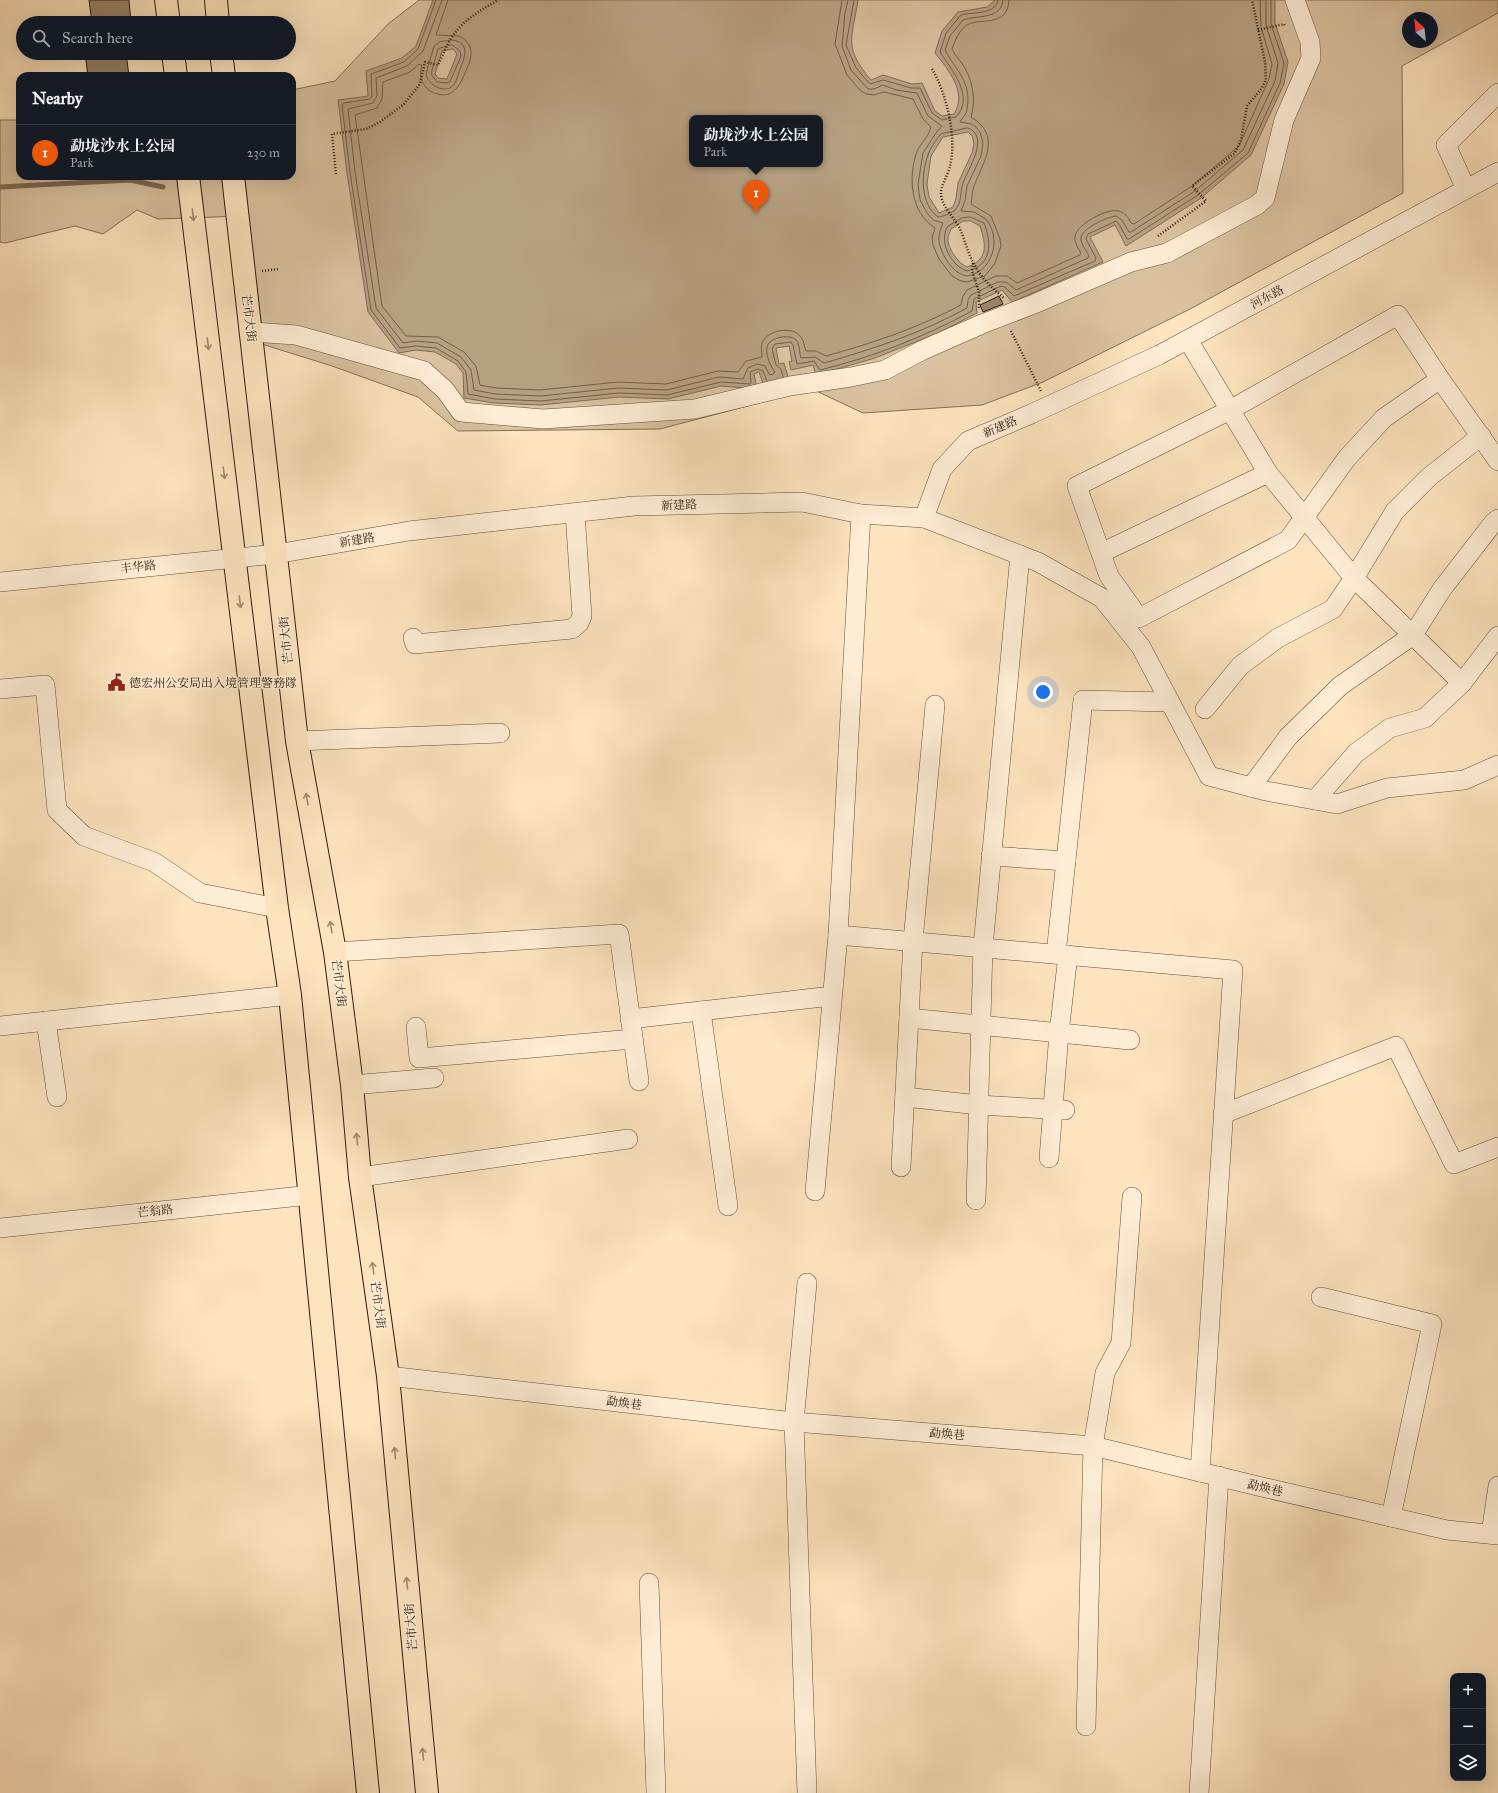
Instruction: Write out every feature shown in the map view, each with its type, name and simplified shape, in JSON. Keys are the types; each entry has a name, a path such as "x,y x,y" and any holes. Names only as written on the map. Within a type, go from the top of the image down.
{"main road":[{"path":"166,0 168,16"},
{"path":"216,0 217,16"},
{"path":"174,60 175,72"},
{"path":"222,60 223,72"},
{"path":"188,180 277,908 290,995 368,1793"},
{"name":"芒市大街","path":"233,180 236,215 252,332 297,741 335,952 352,1085 360,1177 388,1376 427,1793"}],"street":[{"path":"252,332 296,335 424,371 445,390 461,412 543,420 695,409 790,386 885,370 929,347 1131,262 1166,253 1257,205 1264,198 1284,120 1311,58 1310,42 1294,0"},
{"path":"1466,189 1446,145 1498,93"},
{"name":"河东路","path":"1031,414 1158,356 1498,172"},
{"path":"1440,379 1384,418 1347,458 1288,540 1139,618 1109,576 1077,486 1230,410 1398,314 1440,379 1498,460"},
{"path":"1188,340 1268,473 1304,519 1354,578 1462,683"},
{"name":"新建路","path":"276,554 409,531 634,506 802,502 861,514 924,518 942,469 968,441 1031,414"},
{"path":"1205,709 1240,666 1278,638 1333,609 1395,511 1429,477 1481,436"},
{"path":"1101,553 1268,473"},
{"path":"413,638 415,644 572,629 579,624 582,616 575,513"},
{"path":"815,1191 838,935 861,514"},
{"path":"924,518 1038,562 1102,598 1141,647 1209,776 1251,787 1338,804 1387,788 1464,780 1498,765"},
{"path":"1251,787 1288,737 1340,686 1413,635 1442,589 1493,523 1498,519"},
{"name":"丰华路","path":"0,582 276,554"},
{"path":"976,1200 983,948 1020,555"},
{"path":"1315,800 1356,753 1390,728 1424,718 1462,683 1498,636"},
{"path":"0,689 45,685 57,810 84,836 154,862 200,893 277,908"},
{"path":"1049,1158 1060,1110 1059,1034 1066,861 1083,700 1169,702"},
{"path":"901,1167 913,941 935,705"},
{"path":"297,741 500,733"},
{"path":"991,856 1066,861"},
{"path":"335,952 619,934 639,1081"},
{"path":"838,935 1234,970 1223,1114 1200,1472"},
{"path":"0,1026 290,995"},
{"path":"630,1018 823,997"},
{"path":"701,1011 728,1206"},
{"path":"909,1018 1130,1040"},
{"path":"46,1021 57,1097"},
{"path":"416,1027 419,1058 633,1039"},
{"path":"1223,1114 1396,1046 1454,1164 1498,1147"},
{"path":"352,1085 434,1078"},
{"path":"905,1097 979,1105 1060,1110"},
{"path":"360,1177 628,1139"},
{"name":"芒翁路","path":"0,1228 310,1195"},
{"path":"1086,1726 1093,1446 1105,1373 1121,1343 1132,1197"},
{"path":"807,1283 794,1422 807,1793"},
{"path":"1322,1297 1432,1324 1391,1517"},
{"name":"勐焕巷","path":"388,1376 794,1422 1093,1446 1447,1530 1494,1534"},
{"path":"1199,1793 1219,1476"},
{"path":"1494,1534 1498,1486"},
{"path":"650,1583 656,1793"}],"path":[{"path":"336,174 332,134 366,129 380,122 404,104 420,84 425,62 438,65 451,37 464,23 498,0"},
{"path":"1153,240 1206,201 1192,186 1235,153 1241,140 1247,106 1262,88 1266,80 1252,0"},
{"path":"1258,30 1284,24"},
{"path":"932,70 936,77 948,114 953,141 953,152 950,168 941,194 944,206 959,227 974,263 985,281 999,294"},
{"path":"974,263 972,271 979,292 979,303"},
{"path":"1003,316 1049,406"}],"shaded area":[{"path":"419,0 1498,0 1498,13 1438,46 1438,12 1402,12 1402,48 1435,48 1402,66 1403,193 1192,308 1043,382 982,405 863,413 812,389 660,429 458,431 418,397 332,366 252,341 243,216 158,219 137,210 103,234 75,226 5,243 0,242 0,120 16,120 16,180 296,180 296,89 335,81 388,24"}],"water":[{"path":"433,0 858,0 852,42 856,59 862,69 871,80 883,75 912,84 922,83 935,111 942,116 954,114 958,106 959,98 955,82 935,53 942,31 958,12 987,7 995,0 1275,0 1275,23 1288,62 1284,84 1251,155 1201,198 1126,246 1115,225 1090,237 1103,262 1012,302 1002,290 976,302 977,313 938,333 875,358 816,375 813,365 791,370 789,362 792,361 789,346 776,348 779,364 784,363 789,380 764,386 759,372 754,374 757,389 721,386 668,399 619,397 541,405 494,403 464,398 463,373 456,364 435,352 416,350 399,353 368,312 347,173 338,100 368,96 366,71 402,58 416,46","holes":["453,49 457,54 447,79 438,78 435,74 442,51","968,132 972,136 974,143 972,153 958,183 956,199 953,207 939,213 929,197 927,184 931,156 943,137","963,221 971,221 980,226 984,239 984,251 982,256 974,264 967,267 957,259 951,251 948,242 948,236 951,229"]}],"building":[{"path":"89,0 129,0 130,16 91,16"},
{"path":"86,60 127,60 128,72 87,72"},
{"path":"999,296 1003,304 983,312 980,305"}],"waterway":[{"path":"0,187 130,180 163,187"}],"place":[{"name":"勐垅沙水上公园","path":"756,213"},
{"name":"德宏州公安局出入境管理警務隊","path":"116,683"}]}
